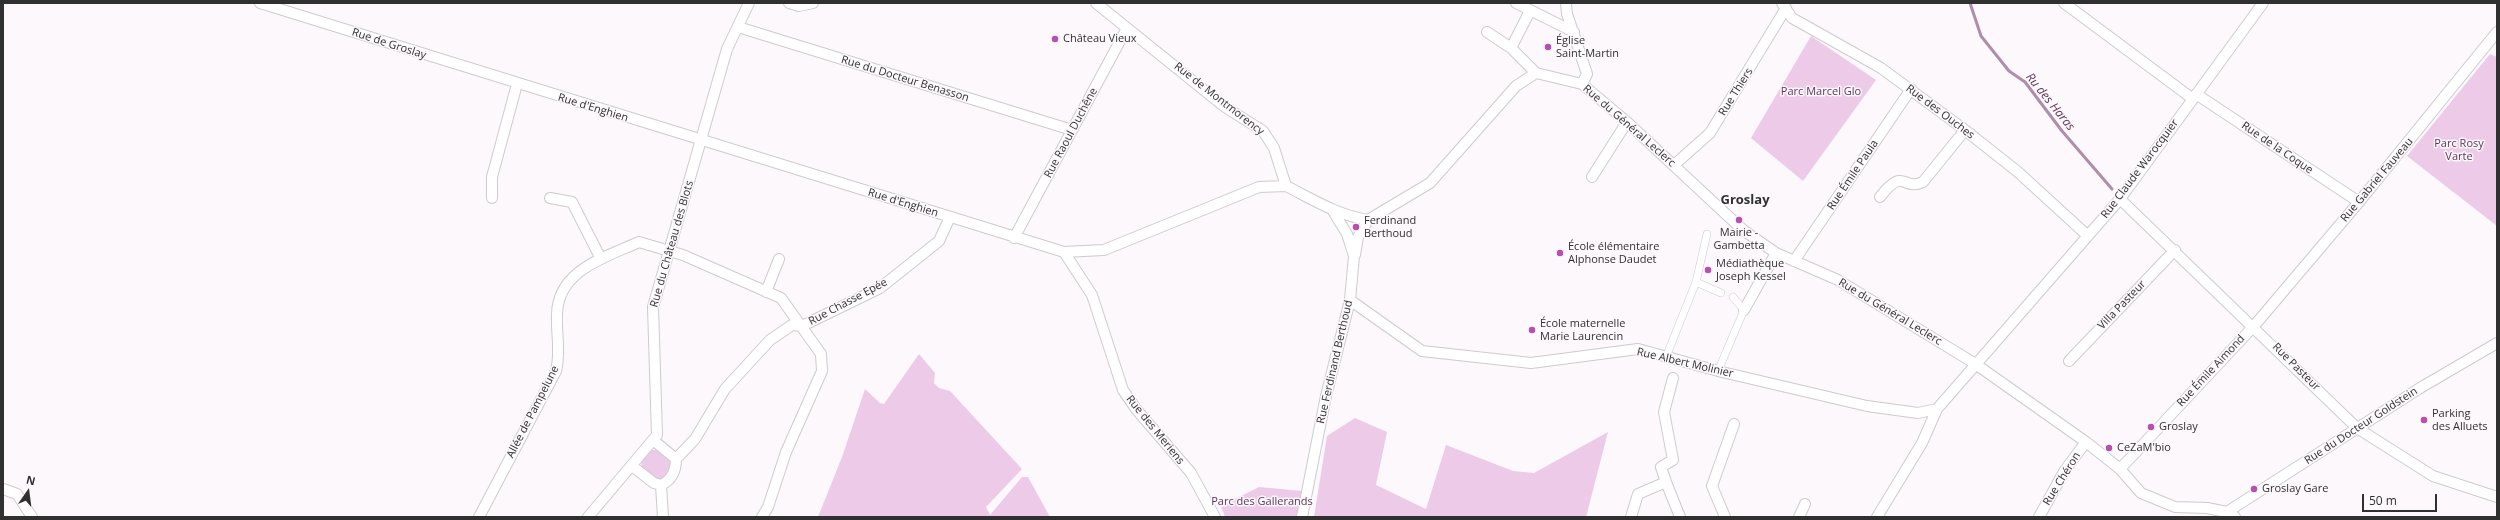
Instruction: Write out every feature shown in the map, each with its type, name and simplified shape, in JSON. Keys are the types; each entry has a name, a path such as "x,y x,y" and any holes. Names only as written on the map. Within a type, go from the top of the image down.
{"street":[{"name":"Rue de Groslay","path":"260,3 517,84"},
{"name":"Rue du Château des Blots","path":"588,517 657,436 652,315 727,49 749,3"},
{"path":"788,3 799,6 813,3"},
{"name":"Rue de Montmorency","path":"1096,3 1225,107 1263,131 1274,148 1286,186"},
{"path":"1516,3 1574,32"},
{"path":"1566,3 1567,14 1587,74 1582,84"},
{"name":"Rue de la Coque","path":"2064,3 2194,97 2359,202"},
{"name":"Rue Claude Warocquier","path":"1877,517 1922,443 1937,408 1974,363 2120,199 2263,3"},
{"name":"Rue des Ouches","path":"1784,6 1792,18 1869,61 1911,89 2018,172 2088,236"},
{"name":"Rue Thiers","path":"1674,165 1710,133 1784,6"},
{"path":"1511,48 1530,10"},
{"name":"Rue du Docteur Benasson","path":"738,27 1072,130"},
{"name":"Rue Raoul Duchêne","path":"1014,238 1128,28"},
{"path":"1354,256 1358,237 1368,220 1430,183 1516,86 1536,73 1511,48 1488,32"},
{"name":"Rue Gabriel Fauveau","path":"2254,326 2359,202 2497,32"},
{"name":"Rue du Général Leclerc","path":"1536,73 1582,84 1627,122 1743,230 1776,253 1838,280 1974,363 2086,442 2120,469 2141,493 2175,506 2207,508 2231,515"},
{"name":"Rue d'Enghien","path":"517,84 1014,238 1064,252 1104,250 1259,188 1286,186"},
{"path":"492,198 492,177 517,84"},
{"name":"Rue Émile Paula","path":"1794,261 1911,89"},
{"path":"1592,177 1627,122"},
{"path":"1880,197 1891,183 1896,181 1918,184 1923,182 1965,130"},
{"path":"1286,186 1333,211 1368,220"},
{"path":"550,198 572,202 601,259"},
{"name":"Rue Pasteur","path":"2120,199 2254,326 2357,428 2433,476 2497,497"},
{"name":"Rue Ferdinand Berthoud","path":"1302,517 1326,396 1350,300 1354,256 1347,234 1333,211"},
{"name":"Rue Chasse Epée","path":"661,485 666,483 676,470 676,459 694,439 725,389 770,340 792,325 802,326 880,288 939,241 950,217"},
{"path":"1666,357 1696,282 1707,234"},
{"name":"Allée de Pampelune","path":"479,517 556,371 560,345 557,312 565,287 570,279 586,267 639,242 670,251 781,298 821,354 822,371 786,452 768,507 762,517"},
{"name":"Villa Pasteur","path":"2069,360 2175,250"},
{"name":"Rue des Meriens","path":"1064,252 1092,295 1105,329 1123,390 1136,409 1191,473 1215,517"},
{"path":"1718,371 1744,310 1776,253"},
{"path":"766,292 779,259"},
{"path":"1696,282 1721,293"},
{"path":"1733,297 1744,310"},
{"name":"Rue Albert Molinier","path":"1350,300 1422,351 1531,364 1638,349 1718,371 1868,406 1918,414 1937,408"},
{"name":"Rue Émile Aimond","path":"2120,469 2254,326"},
{"name":"Rue du Docteur Goldstein","path":"2231,515 2357,428 2497,343"},
{"path":"1673,378 1664,412 1673,460 1661,467 1680,517"},
{"path":"1725,517 1712,486 1734,424"},
{"path":"653,440 676,459"},
{"name":"Rue Chéron","path":"2039,517 2065,470 2086,442"},
{"path":"632,466 654,483 661,485 663,517"},
{"path":"1631,517 1638,494 1666,482"},
{"path":"3,489 17,494 32,517"},
{"path":"1799,517 1805,504"}],"green space":[{"name":"Parc Marcel Glo","path":"1811,36 1876,80 1803,181 1751,138"},
{"name":"Parc Rosy Varte","path":"2490,54 2497,57 2497,226 2407,156"},
{"path":"919,354 935,373 934,383 939,388 950,391 1022,469 986,507 990,515 1022,477 1028,477 1050,517 818,517 842,457 865,389 880,403 884,404"},
{"path":"1355,418 1387,432 1376,485 1426,509 1446,445 1513,471 1534,473 1608,432 1586,517 1314,517 1327,436"},
{"path":"650,450 658,450 670,461 671,469 664,479 656,480 642,469 641,460"},
{"name":"Parc des Gallerands","path":"1259,487 1302,491 1297,517 1225,517 1221,506"}],"waterway":[{"name":"Ru des Haras","path":"1970,3 1981,36 2009,71 2025,82 2062,131 2112,189"}],"place":[{"name":"Château Vieux","path":"1055,39"},
{"name":"Église Saint-Martin","path":"1548,47"},
{"name":"Mairie - Gambetta","path":"1739,220"},
{"name":"Ferdinand Berthoud","path":"1356,227"},
{"name":"École élémentaire Alphonse Daudet","path":"1560,253"},
{"name":"Médiathèque Joseph Kessel","path":"1708,270"},
{"name":"École maternelle Marie Laurencin","path":"1532,330"},
{"name":"Parking des Alluets","path":"2424,420"},
{"name":"Groslay","path":"2151,427"},
{"name":"CeZaM'bio","path":"2109,448"},
{"name":"Groslay Gare","path":"2254,489"}],"district":[{"name":"Groslay","path":"1745,200"}]}
